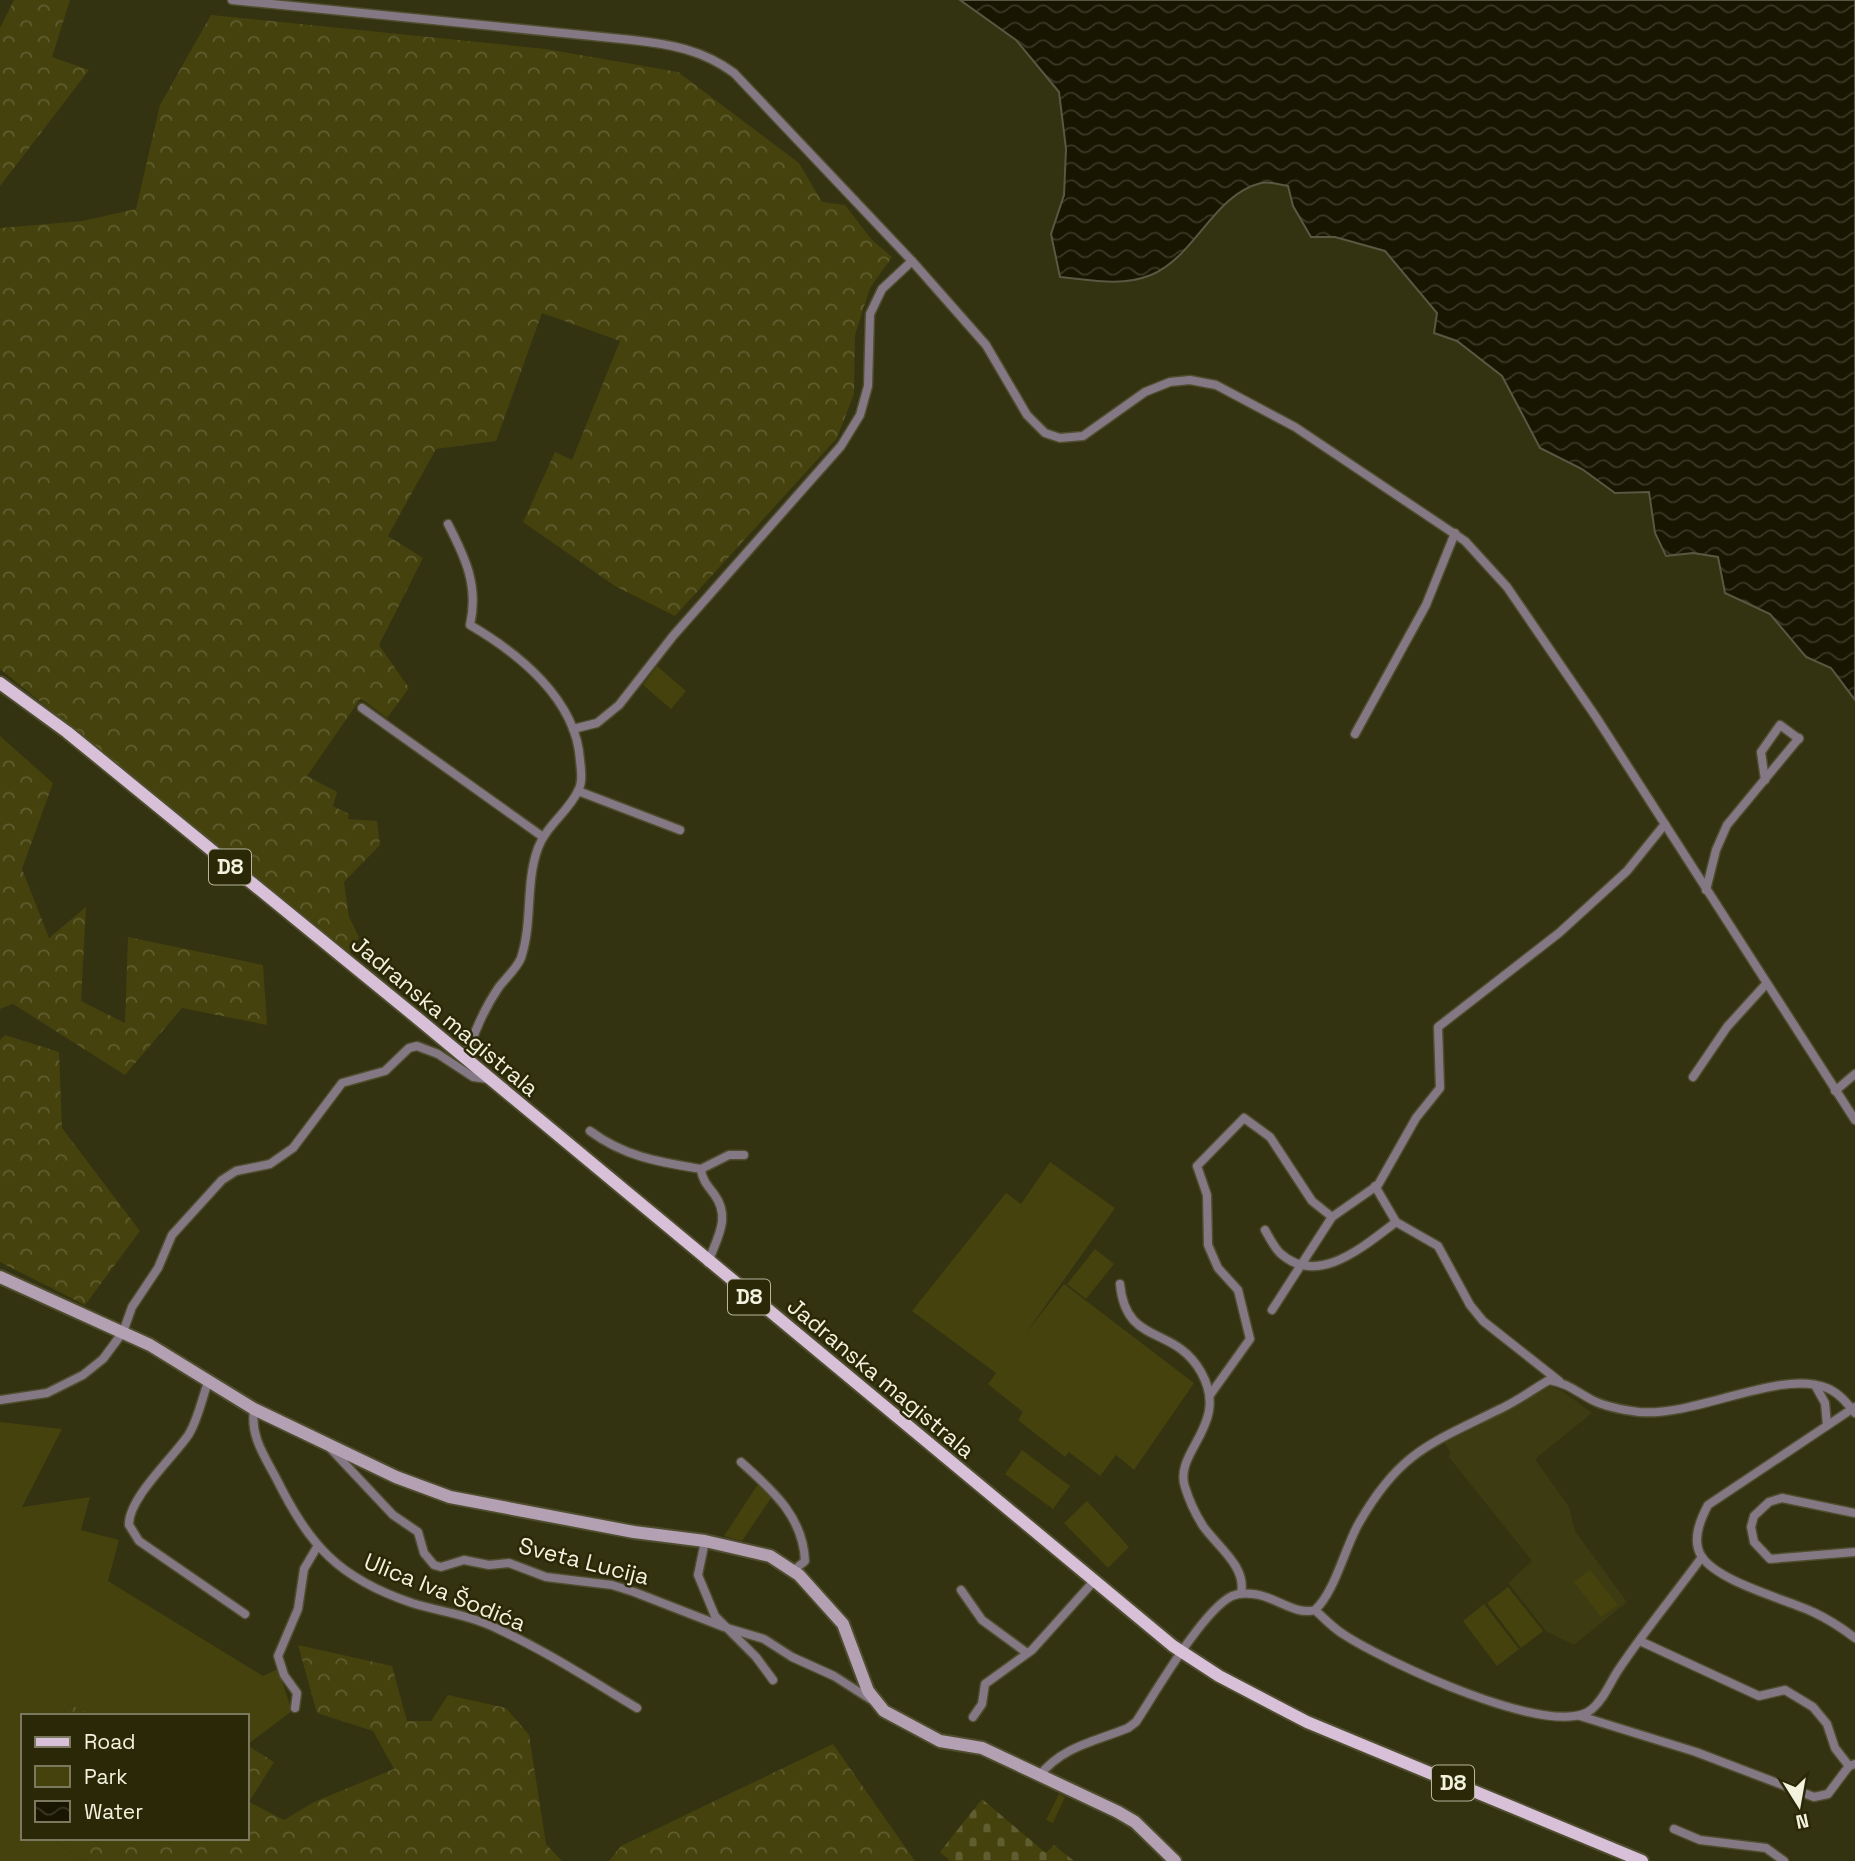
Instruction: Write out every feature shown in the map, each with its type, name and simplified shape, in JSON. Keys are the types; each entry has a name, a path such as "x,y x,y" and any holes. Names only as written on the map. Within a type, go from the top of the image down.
{"main road":[{"name":"Jadranska magistrala","path":"0,683 67,732 1182,1653 1229,1682 1307,1722 1642,1861"}],"street":[{"path":"232,0 632,40 699,52 734,73 912,261 992,352 1027,415 1045,433 1060,438 1083,436 1153,387 1180,380 1206,382 1224,388 1294,427 1455,533 1507,587 1665,824 1855,1120"},
{"path":"573,729 597,723 619,705 673,636 841,446 860,415 868,386 870,314 882,289 912,261"},
{"path":"448,524 467,561 472,578 474,595 470,625 496,640 540,678 573,729 580,755 578,791 543,837 530,876 527,927 521,959 481,1016 465,1059"},
{"path":"1354,734 1426,606 1455,533"},
{"path":"362,708 543,837"},
{"path":"1706,890 1722,834 1799,738 1780,725 1761,752 1765,780"},
{"path":"578,791 680,830"},
{"path":"1272,1310 1332,1217 1376,1186 1416,1118 1440,1088 1438,1027 1559,933 1627,871 1665,824"},
{"path":"1693,1077 1727,1027 1766,984"},
{"path":"0,1400 47,1393 82,1375 112,1351 123,1332 132,1307 158,1268 172,1235 222,1180 236,1171 271,1164 293,1148 342,1083 385,1071 409,1048 417,1046 438,1054 473,1077 488,1079"},
{"path":"1835,1091 1855,1074"},
{"path":"1210,1395 1250,1339 1238,1290 1218,1268 1209,1245 1207,1195 1197,1166 1244,1118 1269,1137 1312,1201 1332,1217"},
{"path":"590,1131 611,1146 641,1160 701,1169 729,1155 744,1155"},
{"path":"701,1169 723,1212 721,1231 708,1263"},
{"path":"1376,1186 1396,1222 1438,1246 1470,1305 1483,1321 1560,1382 1612,1408 1666,1412 1785,1385 1815,1385 1838,1394 1854,1409 1708,1506 1699,1522 1697,1542 1702,1557 1718,1570 1750,1587 1814,1612 1855,1638"},
{"path":"1265,1230 1280,1253 1300,1266 1341,1262 1396,1222"},
{"name":"Sveta Lucija","path":"0,1277 123,1332 254,1409 396,1477 474,1503 634,1532 752,1549 793,1571 843,1624 868,1691 876,1702"},
{"path":"1121,1284 1125,1311 1131,1322 1189,1352 1202,1374 1212,1404 1203,1432 1184,1470 1184,1485 1202,1525 1239,1572 1243,1586 1241,1593"},
{"path":"1315,1610 1325,1598 1358,1525 1379,1490 1404,1462 1432,1441 1500,1410 1549,1380 1560,1382"},
{"path":"208,1382 191,1430 148,1486 132,1511 130,1525 139,1541 245,1614"},
{"path":"1815,1385 1825,1403 1827,1425"},
{"name":"Ulica Iva Šodića","path":"254,1409 253,1432 294,1514 317,1547 358,1579 413,1603 459,1613 499,1629 637,1708"},
{"name":"Sveta Lucija","path":"323,1441 393,1515 418,1532 424,1553 434,1565 441,1567 464,1560 489,1565 509,1563 556,1579 612,1585 764,1639 792,1657 834,1676 876,1702 895,1719 940,1741 971,1744 1135,1822 1175,1861"},
{"path":"741,1462 792,1514 805,1550 805,1561 793,1571"},
{"path":"1855,1513 1782,1498 1760,1510 1751,1527 1754,1542 1770,1559 1855,1552"},
{"name":"Sveta Lucija","path":"705,1541 699,1581 724,1627 756,1657 773,1680"},
{"path":"295,1708 297,1693 284,1675 279,1649 298,1609 304,1569 317,1547"},
{"path":"1580,1716 1592,1709 1599,1700 1702,1557"},
{"path":"973,1717 982,1704 985,1684 1027,1654 1094,1581"},
{"path":"961,1590 992,1630 1027,1654"},
{"path":"1039,1776 1056,1757 1069,1749 1128,1728 1136,1722 1182,1653 1216,1609 1230,1597 1241,1593 1262,1594 1304,1610 1315,1610 1342,1634 1471,1694 1557,1718 1580,1716 1696,1752 1814,1797 1828,1794 1852,1765 1835,1748 1827,1724 1819,1715 1785,1690 1759,1696 1640,1641"},
{"path":"1674,1829 1700,1840 1766,1848 1784,1861"}],"shaded area":[{"path":"1550,1386 1562,1391 1592,1413 1535,1459 1569,1507 1575,1531 1627,1602 1574,1645 1546,1631 1508,1583 1532,1561 1448,1456 1451,1453 1444,1442"}],"green space":[{"path":"14,0 70,0 52,57 89,70 0,186 0,28"},
{"path":"211,15 546,49 678,72 799,163 822,202 845,205 872,240 892,257 870,288 855,335 854,394 837,438 675,616 615,586 523,522 555,452 572,460 620,341 542,313 496,441 436,449 388,536 423,558 379,645 409,688 387,718 361,698 307,776 337,792 333,806 349,814 348,819 377,821 380,845 344,882 349,917 359,937 350,953 0,669 0,228 82,221 136,209 160,105"},
{"path":"657,666 686,691 671,709 643,685"},
{"path":"0,736 53,783 22,869 49,938 86,907 81,1001 125,1023 128,937 263,965 267,1025 182,1008 125,1075 13,1004 0,1009"},
{"path":"5,1035 59,1052 62,1128 140,1231 85,1305 0,1262 0,1040"},
{"path":"1050,1162 1115,1208 1026,1333 1064,1284 1194,1383 1134,1470 1116,1455 1100,1476 1069,1452 1065,1457 1018,1420 1023,1412 988,1384 996,1373 912,1311 1006,1193 1021,1204"},
{"path":"1095,1249 1114,1264 1086,1299 1067,1284"},
{"path":"0,1422 62,1429 22,1507 90,1497 81,1530 119,1540 108,1581 263,1676 278,1669 292,1711 248,1744 248,1714 90,1714 68,1704 64,1714 21,1714 21,1840 55,1840 83,1861 0,1861"},
{"path":"1022,1450 1070,1486 1053,1509 1005,1474"},
{"path":"758,1484 771,1498 742,1541 724,1536"},
{"path":"1087,1501 1129,1547 1108,1568 1064,1523"},
{"path":"1590,1570 1618,1605 1601,1617 1574,1582"},
{"path":"1508,1587 1543,1631 1521,1648 1487,1603"},
{"path":"1484,1604 1519,1649 1497,1666 1463,1621"},
{"path":"298,1645 392,1666 407,1721 431,1721 448,1695 506,1708 529,1735 546,1844 562,1861 83,1861 55,1840 248,1840 248,1746 274,1762 249,1802 284,1820 314,1802 394,1769 373,1731 317,1713"},
{"path":"68,1704 90,1714 64,1714"},
{"path":"833,1744 915,1861 609,1861 621,1846"},
{"path":"1059,1794 1065,1797 1053,1823 1046,1820"},
{"path":"982,1799 1046,1853 1054,1845 1074,1861 950,1861 940,1852"}],"water":[{"path":"960,0 1855,0 1855,700 1831,668 1806,657 1770,614 1725,593 1718,557 1693,553 1666,556 1655,533 1649,492 1615,493 1582,469 1540,448 1502,376 1457,341 1434,333 1437,313 1385,251 1335,237 1311,237 1293,206 1288,186 1261,183 1244,190 1217,212 1167,266 1151,275 1117,282 1060,277 1051,234 1064,195 1066,149 1059,92 1016,40"}]}
